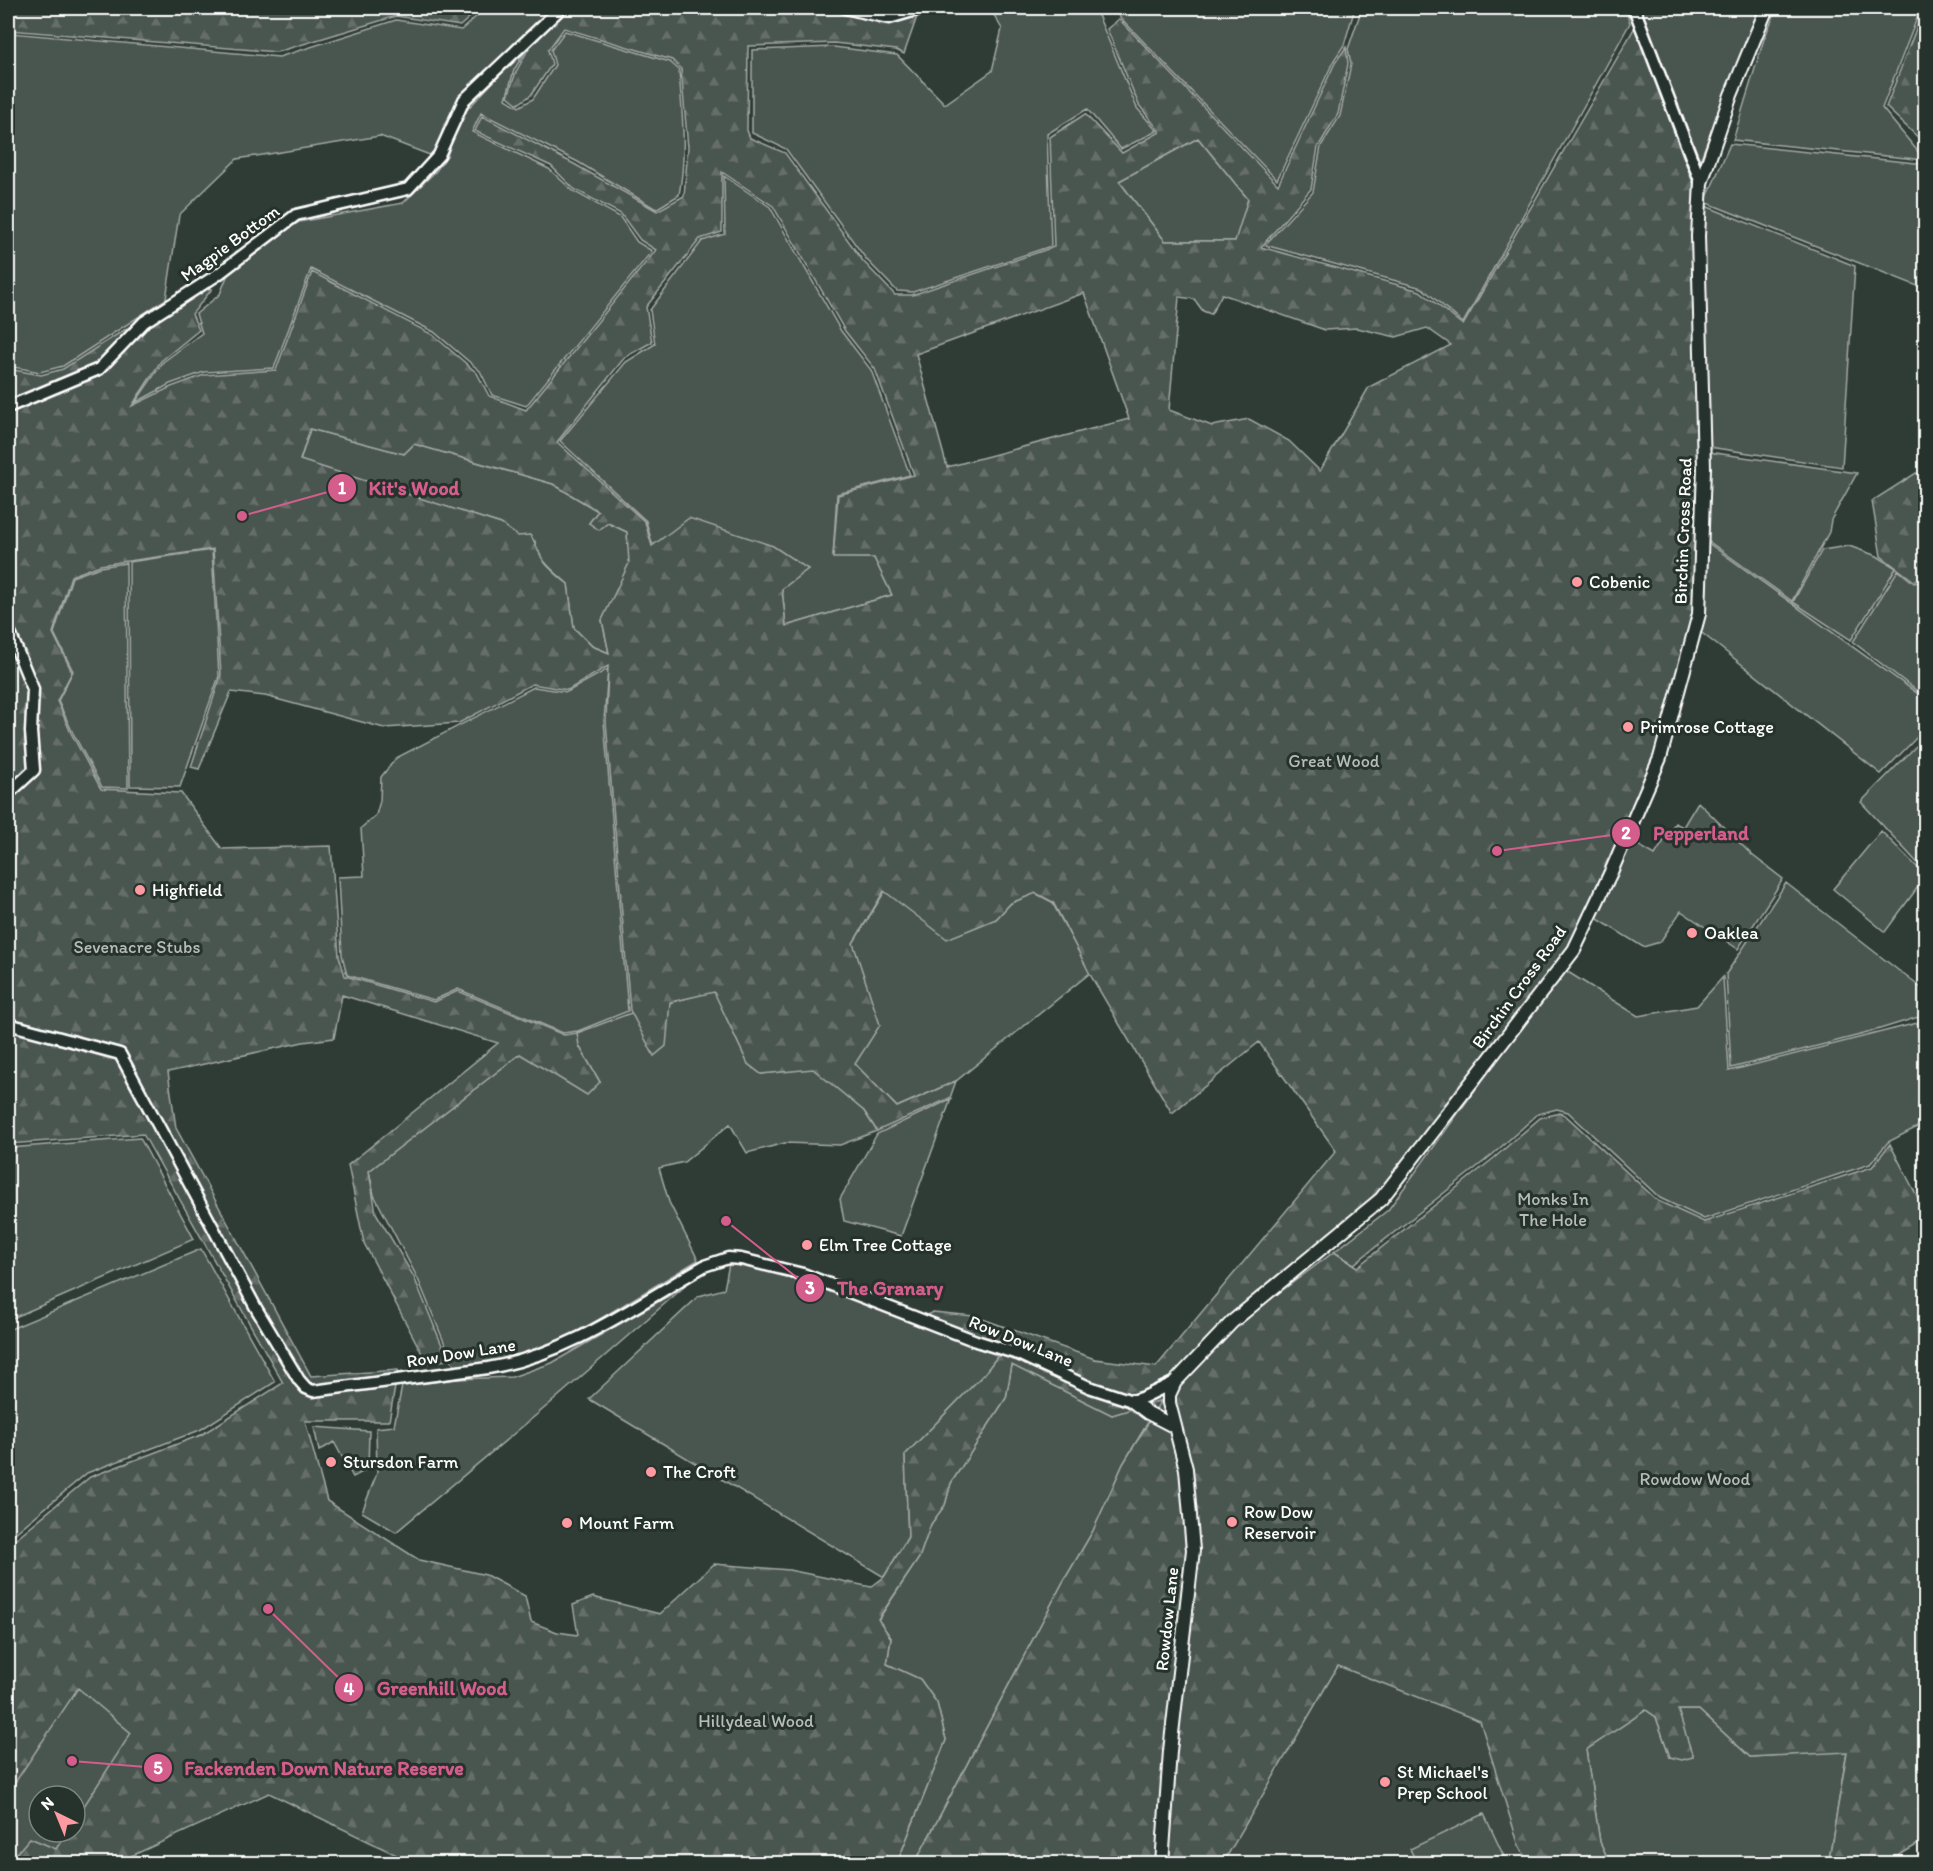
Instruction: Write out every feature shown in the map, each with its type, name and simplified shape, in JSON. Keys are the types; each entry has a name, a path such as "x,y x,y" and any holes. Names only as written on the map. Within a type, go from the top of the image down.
{"street":[{"name":"Magpie Bottom","path":"8,407 99,369 144,322 217,275 296,215 408,189 439,155 464,100 561,8"},
{"path":"845,8 889,18 922,8"},
{"path":"1634,8 1701,183"},
{"name":"Birchin Cross Road","path":"1175,1382 1232,1322 1381,1199 1574,950 1611,872 1660,758 1699,614 1704,468 1698,236 1701,183 1731,95 1767,8"},
{"path":"8,628 33,689 31,732 34,770 8,794"},
{"name":"Row Dow Lane","path":"8,1024 120,1054 256,1308 299,1380 306,1388 313,1391 488,1368 540,1356 566,1345 704,1266 728,1258 803,1274 976,1341 1018,1354 1089,1387 1132,1401"},
{"path":"1132,1401 1175,1382"},
{"name":"Rowdow Lane","path":"1162,1863 1170,1751 1192,1550 1186,1469 1169,1403 1169,1395 1175,1382"},
{"path":"1132,1401 1148,1413 1175,1427"}],"shaded area":[{"name":"St Michael's Prep School","path":"1338,1666 1480,1721 1518,1843 1528,1863 1223,1864"}],"green space":[{"path":"8,8 480,8 460,26 396,16 277,52 9,30 8,77"},
{"path":"486,8 556,8 460,98 444,125 435,157 380,136 237,159 179,215 166,299 63,366 40,372 8,366 11,33 279,57 396,20 461,30"},
{"path":"565,8 920,8 904,54 896,50 834,43 748,46 747,130 750,138 785,153 863,261 895,295 912,295 1054,247 1050,137 1085,114 1122,153 1160,132 1139,105 1107,29 1119,19 1278,185 1335,63 1346,47 1348,64 1338,114 1318,147 1311,189 1261,247 1420,291 1463,325 1635,27 1693,183 1701,468 1696,613 1655,756 1571,943 1384,1202 1241,1321 1334,1252 1357,1267 1494,1158 1540,1118 1560,1113 1565,1115 1658,1201 1704,1222 1872,1167 1890,1144 1920,1202 1925,1204 1925,1840 1886,1863 1819,1863 1829,1859 1847,1752 1750,1757 1699,1710 1678,1710 1693,1757 1682,1760 1670,1757 1656,1717 1646,1710 1586,1750 1600,1842 1610,1863 1528,1863 1518,1843 1480,1721 1338,1666 1223,1863 915,1863 1063,1582 1093,1531 1123,1464 1162,1400 1112,1415 1012,1365 1006,1398 951,1483 945,1505 931,1524 919,1558 878,1619 891,1638 887,1664 920,1679 937,1703 946,1740 897,1863 413,1863 269,1793 116,1863 8,1863 27,1841 27,1844 44,1844 56,1849 59,1844 87,1844 87,1801 131,1733 78,1688 8,1793 8,1545 90,1477 201,1435 283,1383 143,1134 8,1144 8,369 41,375 63,369 190,288 212,289 192,314 199,330 161,361 132,406 171,387 204,375 276,370 312,272 433,335 477,373 489,396 526,410 656,250 640,240 621,214 574,189 551,166 475,131 482,116 657,211 684,196 688,148 681,69 672,60 564,28 548,50 552,64 531,95 518,104 508,96 516,72 536,35","holes":["1198,138 1248,199 1235,241 1165,241 1119,181","722,172 773,206 845,331 875,369 914,475 838,495 833,558 874,558 892,595 786,626 782,589 808,569 773,546 689,518 652,546 645,522 557,442 625,357 652,342 646,307 700,239 722,232","1084,293 1129,419 947,467 916,354","1222,294 1325,330 1357,328 1396,337 1427,328 1451,345 1369,387 1320,471 1289,441 1249,419 1212,426 1169,410 1179,297 1194,299 1203,311 1211,314","310,429 404,454 414,444 553,484 598,511 589,523 599,530 608,523 627,532 629,563 602,620 609,653 592,646 574,628 568,584 545,563 530,535 518,536 501,524 300,460","213,549 221,675 191,767 199,769 231,692 265,696 384,728 459,723 532,684 568,690 608,666 606,722 630,1010 654,1056 666,1046 670,1002 714,992 748,1064 761,1074 813,1069 864,1111 877,1131 950,1098 956,1081 897,1107 855,1064 880,1025 853,943 884,891 947,939 996,919 1011,903 1036,893 1053,902 1092,978 1172,1113 1259,1042 1336,1151 1156,1367 1095,1359 974,1316 933,1312 921,1319 994,1352 997,1357 985,1373 905,1455 908,1537 884,1577 871,1587 789,1570 714,1564 660,1614 593,1597 573,1605 578,1635 557,1632 531,1622 525,1596 486,1575 419,1560 327,1501 305,1421 389,1421 398,1370 311,1376 176,1128 168,1072 303,1042 334,1038 342,995 498,1043 348,1165 364,1243 427,1363 448,1360 414,1277 376,1213 369,1171 520,1054 587,1095 600,1082 579,1046 577,1033 564,1035 458,991 434,1002 345,976 339,956 331,846 222,849 181,793 101,789 57,701 72,672 53,633 71,576 100,565"]},
{"path":"990,8 1095,8 1137,108 1157,131 1121,149 1087,109 1047,134 1051,246 913,292 897,291 866,259 786,149 752,133 752,50 834,47 897,55 945,104 992,71 1002,29"},
{"path":"1111,8 1355,8 1344,45 1334,60 1277,180"},
{"path":"1362,8 1625,8 1630,23 1463,323 1422,288 1265,245 1313,192 1321,146 1340,116 1351,64 1348,49"},
{"path":"1639,8 1759,8 1700,160"},
{"path":"1777,8 1921,8 1882,108 1925,160 1733,140 1764,39"},
{"path":"1924,8 1926,8 1925,144 1886,107"},
{"path":"565,31 670,62 679,70 683,164 679,195 656,209 578,162 481,113 472,132 549,169 573,191 620,217 637,242 652,251 526,406 492,395 480,371 434,332 311,269 274,368 204,372 170,384 135,403 163,362 202,333 196,314 220,294 230,269 260,246 299,222 403,203 436,171 447,156 461,116 531,42 514,70 506,99 519,107 533,99 555,65 551,50"},
{"path":"1198,138 1248,199 1236,241 1165,241 1119,181"},
{"path":"1730,144 1925,164 1925,289 1705,202"},
{"path":"724,176 770,207 841,331 871,370 910,475 837,494 833,557 874,558 892,595 786,626 782,589 807,569 709,581 652,543 646,521 560,441 626,362 655,344 650,310 702,241 725,234"},
{"path":"1703,205 1855,266 1842,467 1709,447"},
{"path":"310,429 404,454 414,444 553,484 598,511 589,523 608,523 627,532 630,563 602,620 609,653 592,646 574,628 568,584 543,560 535,541 514,535 501,524 300,461"},
{"path":"1708,452 1857,473 1831,520 1829,532 1792,601 1704,538"},
{"path":"1916,473 1925,477 1926,579 1914,581 1881,556 1872,501"},
{"path":"1704,540 1925,699 1925,729 1881,774 1698,630"},
{"path":"1849,546 1877,556 1896,568 1851,640 1793,602 1822,550"},
{"path":"212,550 219,676 180,787 130,786 129,562"},
{"path":"126,563 128,788 102,787 58,701 73,671 54,633 72,577 100,567"},
{"path":"1898,570 1914,583 1925,581 1925,697 1853,642"},
{"path":"608,669 604,721 628,1011 578,1031 563,1033 458,989 434,1000 347,975 342,955 338,877 364,876 361,828 376,815 380,801 381,777 396,758 534,687 567,692"},
{"path":"1925,737 1925,871 1861,802"},
{"path":"1698,802 1752,855 1783,879 1738,949 1681,911 1660,942 1643,947 1596,918 1631,841 1655,855 1675,823 1683,827"},
{"path":"1881,831 1926,876 1885,932 1833,889"},
{"path":"1786,883 1925,991 1925,1015 1864,1034 1731,1068 1726,974"},
{"path":"885,891 996,919 1011,903 1035,893 1052,902 1090,973 956,1081 897,1107 855,1064 853,943"},
{"path":"1563,969 1638,1016 1697,1006 1723,977 1729,1071 1925,1021 1925,1123 1888,1142 1870,1164 1704,1219 1660,1198 1568,1112 1557,1109 1538,1114 1492,1155 1354,1264 1334,1252 1388,1210"},
{"path":"714,991 748,1064 761,1074 813,1068 864,1111 877,1131 840,1145 785,1143 747,1153 730,1124 684,1162 659,1168 669,1202 698,1260 540,1355 454,1366 418,1279 374,1195 369,1171 520,1054 600,1082 579,1046 577,1033 631,1013"},
{"path":"951,1099 901,1236 844,1221 840,1199 877,1134"},
{"path":"140,1138 194,1239 8,1320 8,1148"},
{"path":"201,1249 275,1382 200,1430 87,1473 8,1539 8,1330"},
{"path":"729,1264 769,1271 921,1319 995,1352 997,1357 985,1373 905,1455 908,1537 884,1577 589,1399 699,1296 724,1289"},
{"path":"684,1287 553,1401 396,1532 362,1512 377,1473 376,1428 394,1426 402,1386 456,1379 512,1377 552,1363"},
{"path":"1012,1365 1112,1415 1162,1399 1123,1464 1093,1531 1063,1582 915,1863 897,1863 946,1740 937,1703 920,1679 887,1664 891,1638 878,1620 919,1558 931,1524 945,1505 951,1483 1006,1398"},
{"path":"314,1427 369,1431 368,1469 353,1477 334,1442 319,1451"},
{"path":"78,1685 135,1733 87,1815 87,1784 27,1784 27,1844 70,1844 59,1863 8,1864 8,1790"},
{"path":"1646,1710 1656,1717 1670,1757 1693,1757 1677,1710 1699,1710 1750,1757 1847,1751 1829,1859 1819,1864 1610,1863 1600,1842 1586,1750"},
{"path":"1484,1814 1507,1863 1417,1863 1410,1849"}],"place":[{"name":"Kit's Wood","path":"242,516"},
{"name":"Cobenic","path":"1577,582"},
{"name":"Primrose Cottage","path":"1628,727"},
{"name":"Pepperland","path":"1497,851"},
{"name":"Highfield","path":"140,890"},
{"name":"Oaklea","path":"1692,933"},
{"name":"The Granary","path":"726,1221"},
{"name":"Elm Tree Cottage","path":"807,1245"},
{"name":"Stursdon Farm","path":"331,1462"},
{"name":"The Croft","path":"651,1472"},
{"name":"Row Dow Reservoir","path":"1232,1522"},
{"name":"Mount Farm","path":"567,1523"},
{"name":"Greenhill Wood","path":"268,1609"},
{"name":"Fackenden Down Nature Reserve","path":"72,1761"},
{"name":"St Michael's Prep School","path":"1385,1782"}],"park label":[{"name":"Great Wood","path":"1334,761"},
{"name":"Sevenacre Stubs","path":"137,947"},
{"name":"Monks In The Hole","path":"1553,1209"},
{"name":"Rowdow Wood","path":"1695,1479"},
{"name":"Hillydeal Wood","path":"756,1721"}]}
